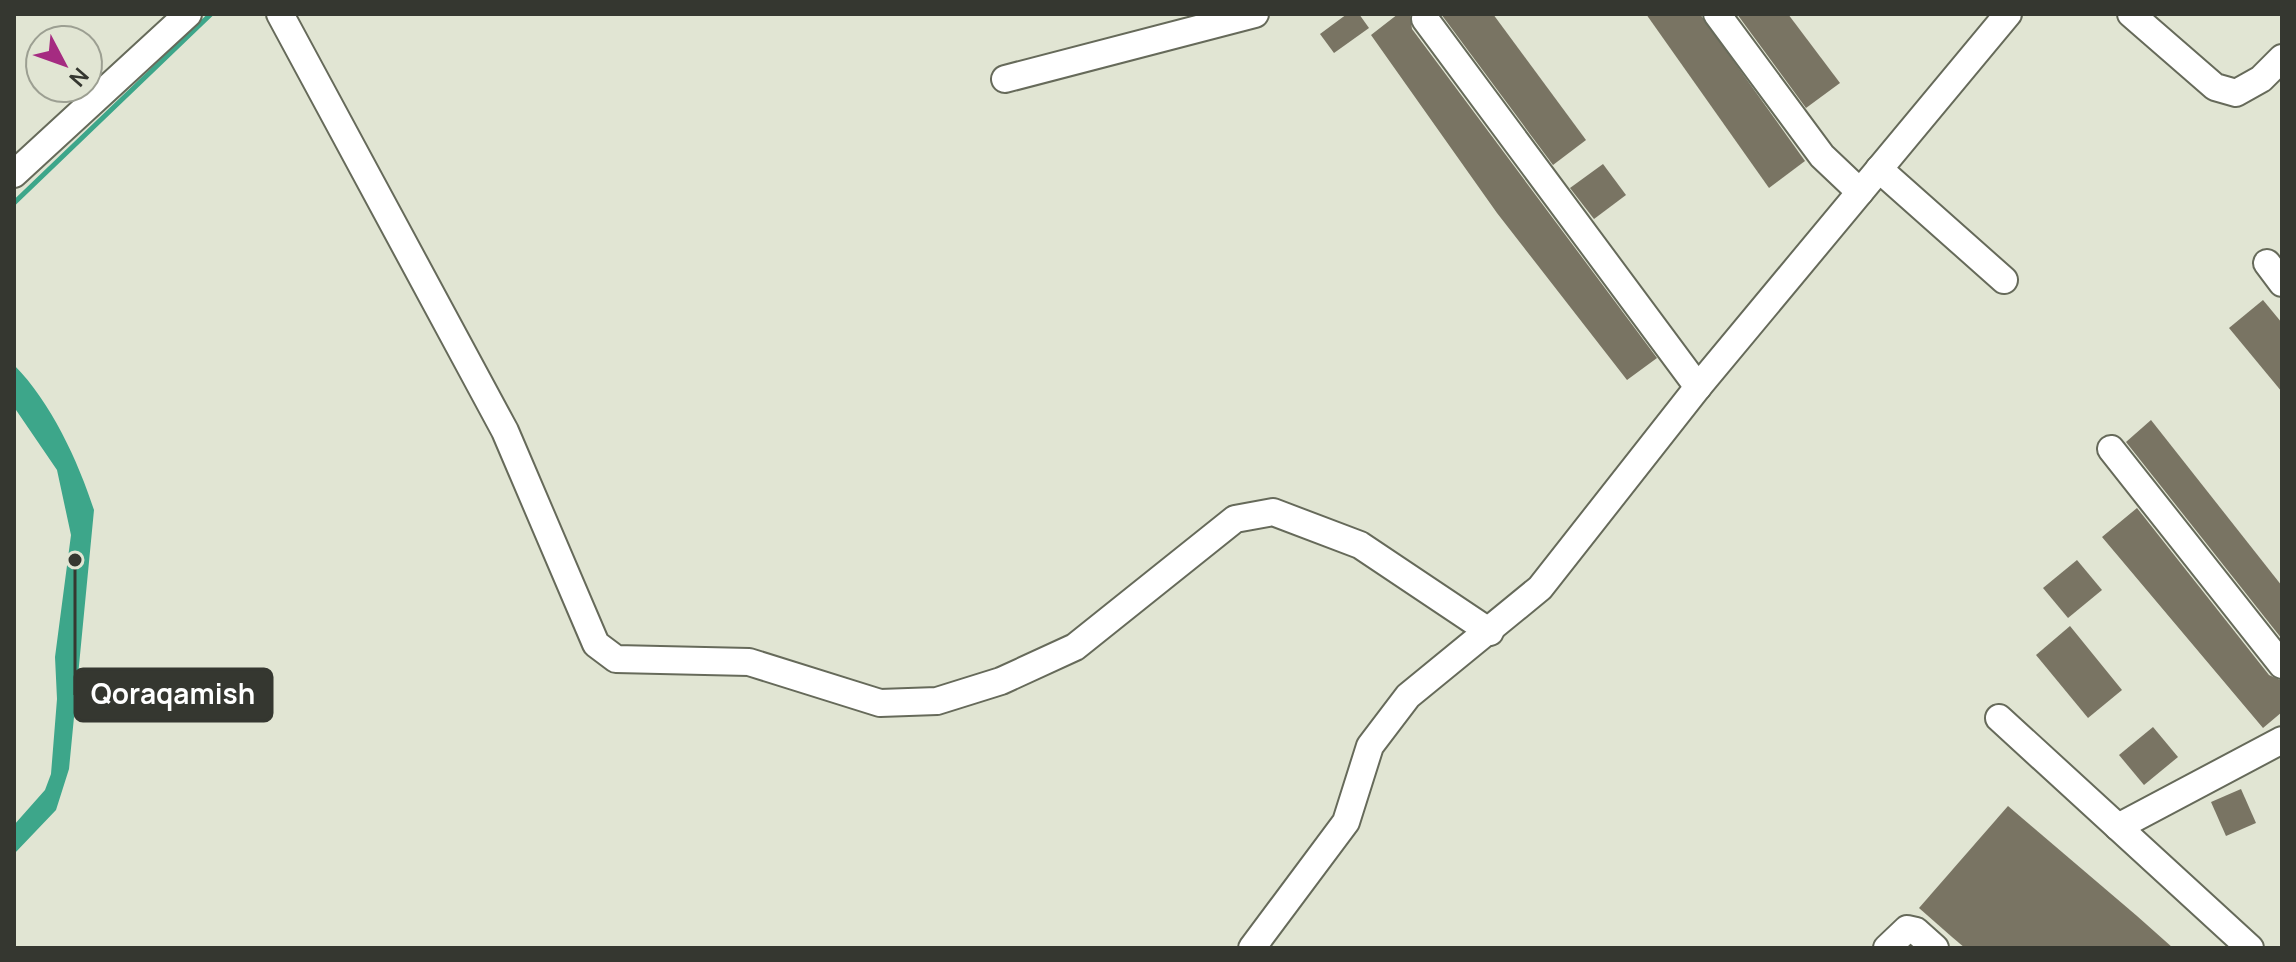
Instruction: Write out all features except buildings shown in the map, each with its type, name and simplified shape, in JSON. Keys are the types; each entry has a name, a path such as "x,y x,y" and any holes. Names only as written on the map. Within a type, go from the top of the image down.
{"street":[{"path":"14,174 188,14"},
{"path":"280,14 505,431 596,644 616,659 749,662 880,703 937,701 1001,681 1075,647 1235,519 1273,512 1360,545 1490,632"},
{"path":"1005,79 1255,14"},
{"path":"1717,14 1822,156 1860,192"},
{"path":"1252,948 1346,822 1370,746 1408,696 1540,588 1698,387 2008,14"},
{"path":"2131,14 2215,87 2236,93 2261,79 2282,58"},
{"path":"1425,19 1698,387"},
{"path":"1879,169 2004,280"},
{"path":"2111,449 2282,665"},
{"path":"1999,718 2250,948"},
{"path":"2118,827 2282,740"},
{"path":"1887,948 1907,929 1916,931 1935,948"}],"shaded area":[{"path":"14,365 40,396 62,433 94,510 69,769 56,810 14,854 14,825 45,790 51,774 57,699 55,657 71,535 57,470 14,407"}],"waterway":[{"path":"14,203 211,14"}],"place":[{"name":"Qoraqamish","path":"75,560"}]}
